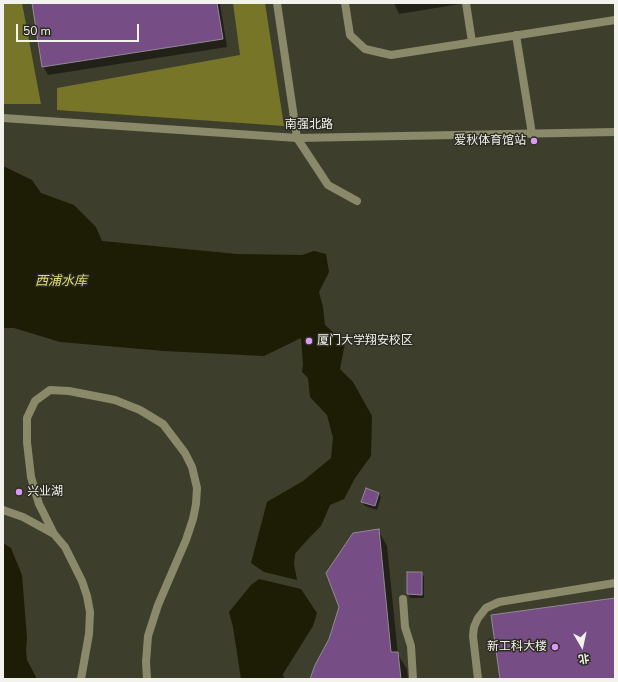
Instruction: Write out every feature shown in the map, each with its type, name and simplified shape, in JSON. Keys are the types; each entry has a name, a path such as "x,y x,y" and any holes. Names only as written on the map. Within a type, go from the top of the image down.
{"street":[{"path":"277,3 297,138 328,185 356,201"},
{"path":"344,3 350,35 365,49 391,55 615,20"},
{"path":"466,3 472,42"},
{"path":"516,35 532,134"},
{"name":"南强北路","path":"3,118 297,138 615,132"},
{"path":"81,679 89,634 90,612 87,596 82,580 65,547 54,534 39,504 31,477 27,442 26,418 35,401 50,390 84,394 115,400 140,410 163,424 185,453 192,467 197,488 193,519 186,540 158,605 148,636 146,662 147,679"},
{"path":"3,510 23,517 54,534"},
{"path":"478,679 473,636 474,627 478,618 486,608 499,602 615,583"},
{"path":"403,599 405,628 411,646 413,679"}],"shaded area":[{"name":"厦门大学翔安校区","path":"3,3 615,3 615,679 3,679"},
{"path":"3,3 22,3 41,104 3,104"},
{"path":"233,3 265,3 284,126 57,110 57,88 240,55"}],"water":[{"name":"西浦水库","path":"3,166 32,180 41,193 74,205 96,227 102,241 237,254 302,255 314,251 326,254 329,272 319,292 323,307 325,325 345,343 340,369 353,382 372,416 371,456 355,478 344,499 330,505 321,526 295,554 294,564 297,580 264,572 251,563 267,502 303,481 331,458 333,438 327,415 310,397 308,378 302,372 303,364 301,338 264,356 164,351 60,342 14,328 3,328"},
{"path":"3,543 11,548 22,575 27,638 27,660 37,679 3,679"},
{"path":"259,579 301,589 317,613 313,626 283,674 284,679 241,679 233,627 229,612 251,585"}],"building":[{"path":"32,3 217,3 223,39 42,67"},
{"path":"366,488 379,493 375,506 361,502"},
{"path":"379,529 391,652 398,652 401,679 310,679 315,665 329,639 339,607 326,573 353,533"},
{"path":"407,572 422,572 422,595 407,594"},
{"name":"新工科大楼","path":"615,598 615,679 500,679 491,615"}],"place":[{"name":"爱秋体育馆站","path":"534,141"},
{"name":"厦门大学翔安校区","path":"309,341"},
{"name":"兴业湖","path":"19,492"},
{"name":"新工科大楼","path":"555,647"}]}
